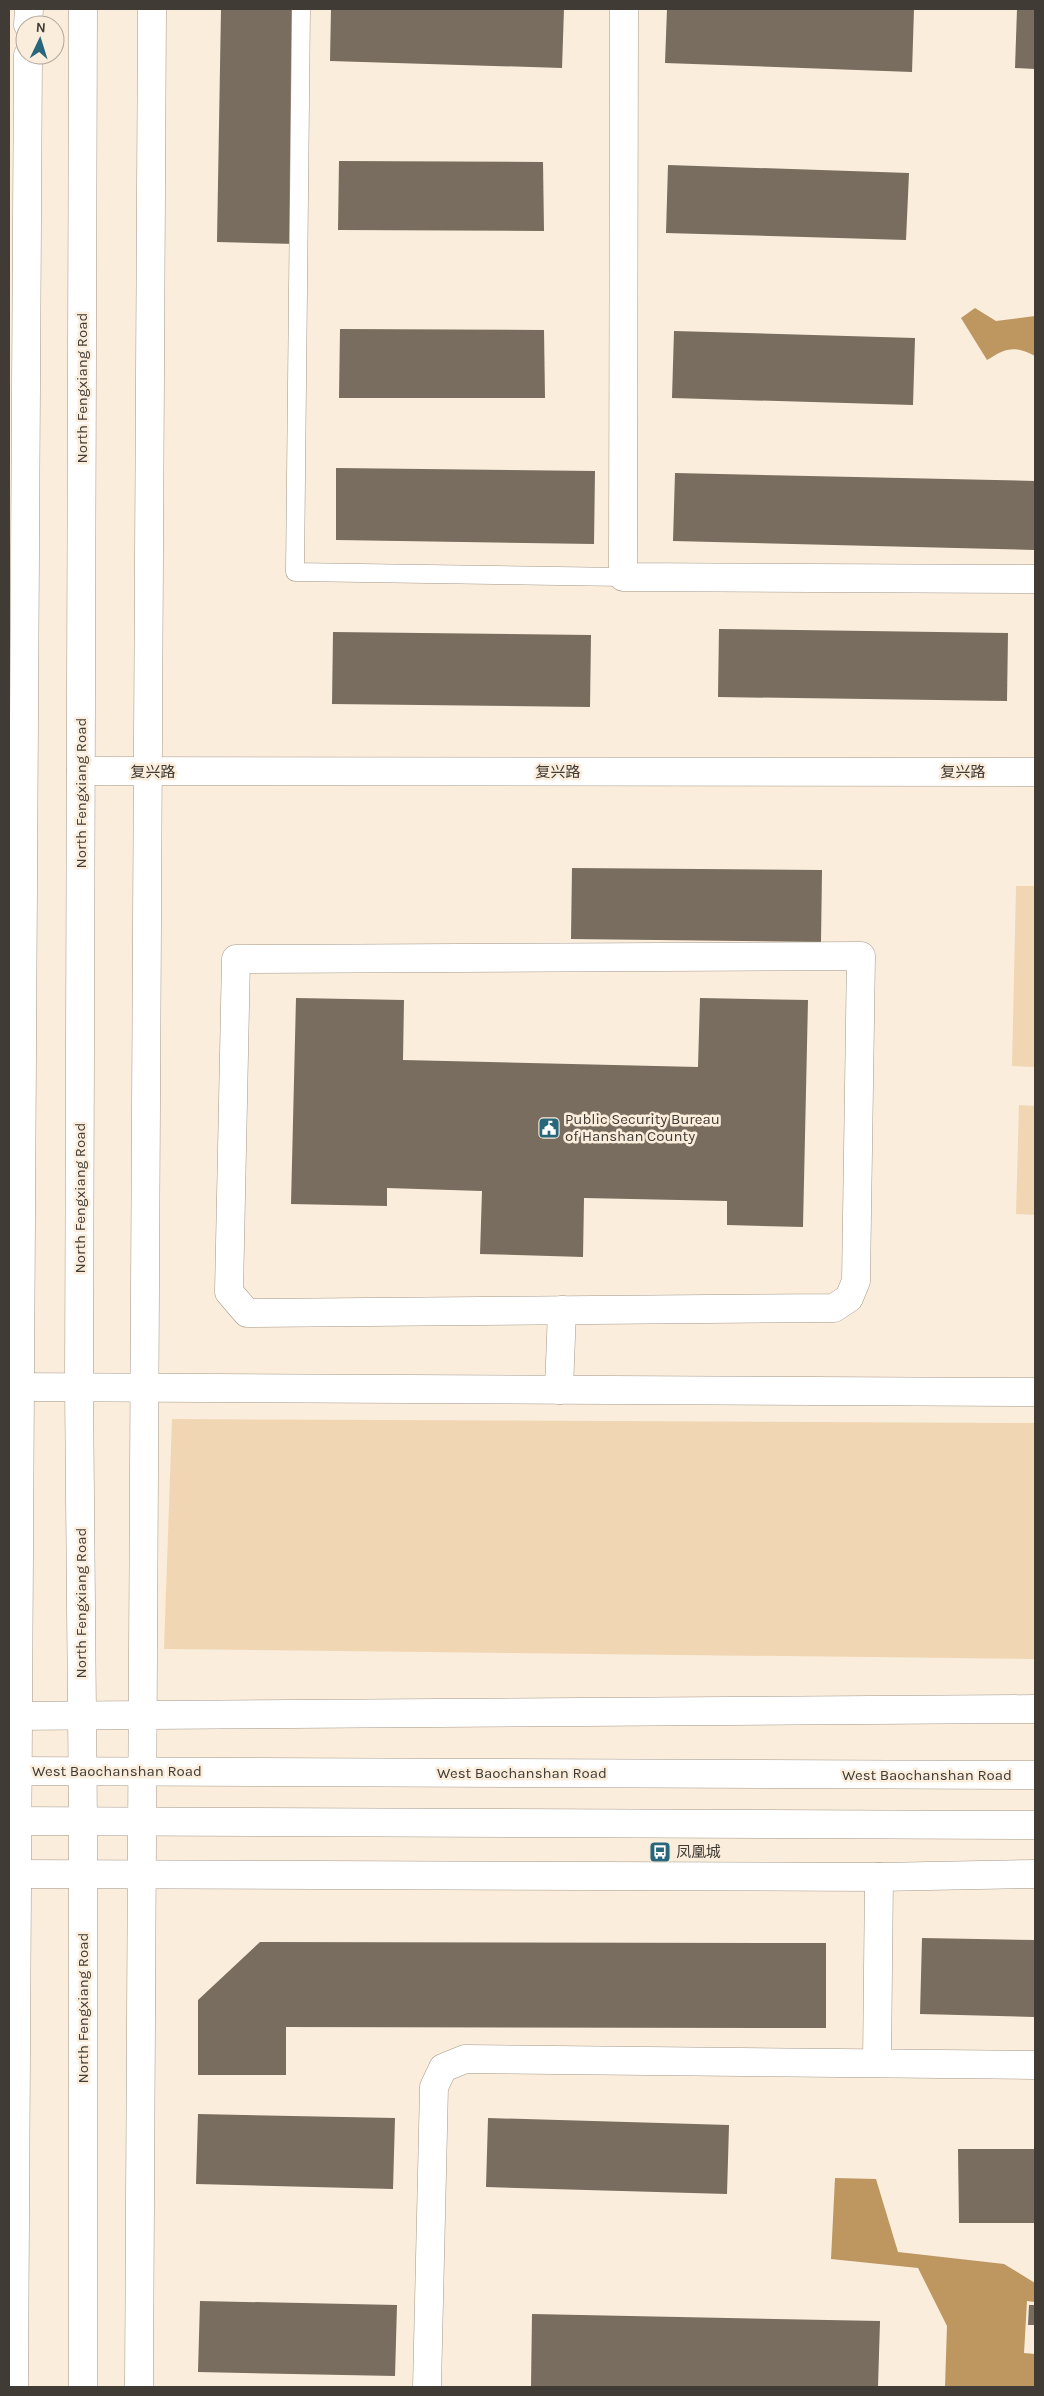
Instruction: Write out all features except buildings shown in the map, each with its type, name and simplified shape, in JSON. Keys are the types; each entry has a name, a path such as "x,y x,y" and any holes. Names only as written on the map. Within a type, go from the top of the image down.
{"street":[{"name":"North Fengxiang Road","path":"83,9 80,1388 83,1771 83,2387"},
{"path":"139,2387 152,9"},
{"path":"624,9 623,577 1035,579"},
{"path":"14,2387 13,1821 15,1387 28,65"},
{"name":"复兴路","path":"81,772 1035,772"},
{"path":"861,956 856,1281 849,1298 834,1308 562,1310 247,1313 229,1292 236,959 861,956"},
{"path":"559,1390 562,1310"},
{"path":"15,1387 1035,1392"},
{"path":"14,1716 1035,1709"},
{"name":"West Baochanshan Road","path":"14,1771 1035,1776"},
{"path":"13,1821 1035,1825"},
{"path":"13,1874 879,1877 1035,1874"},
{"path":"877,2064 879,1877"},
{"path":"426,2387 434,2086 444,2068 465,2059 1035,2065"}],"lane":[{"path":"301,9 294,572 623,577"}],"shaded area":[{"path":"975,308 996,321 1035,316 1035,356 1021,350 1010,349 987,360 961,318"},
{"path":"1016,886 1035,886 1035,1067 1012,1066"},
{"path":"1019,1105 1035,1106 1035,1215 1016,1214"},
{"path":"172,1419 1035,1423 1035,1659 164,1649"},
{"path":"835,2178 876,2179 898,2252 1004,2264 1035,2283 1035,2302 1027,2301 1024,2353 1035,2354 1035,2387 945,2387 947,2326 918,2268 831,2259"}],"place":[{"name":"Public Security Bureau of Hanshan County","path":"549,1128"},
{"name":"凤凰城","path":"660,1852"}]}
